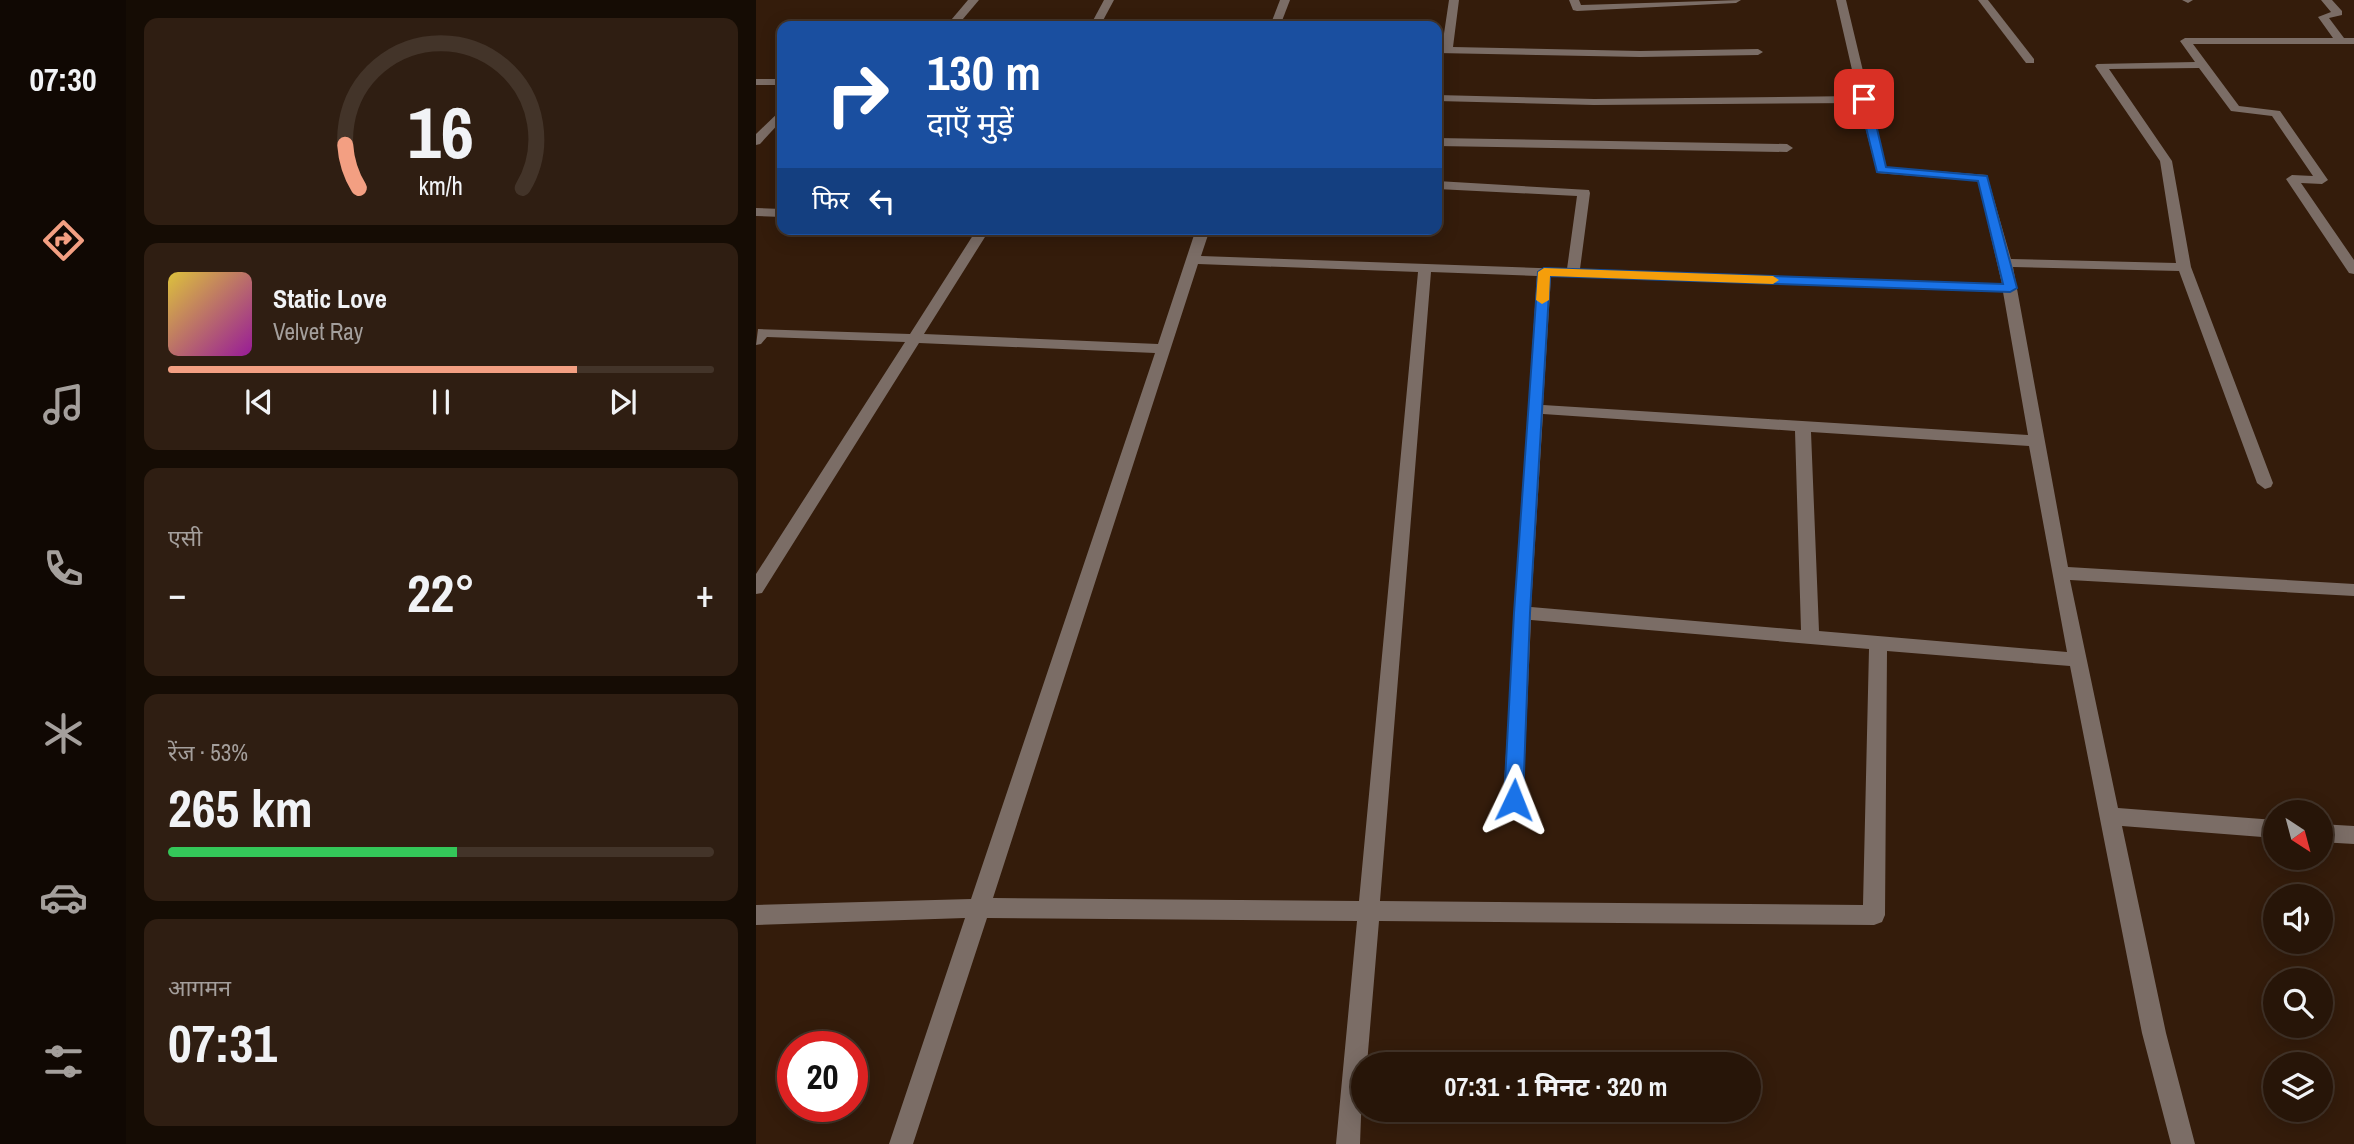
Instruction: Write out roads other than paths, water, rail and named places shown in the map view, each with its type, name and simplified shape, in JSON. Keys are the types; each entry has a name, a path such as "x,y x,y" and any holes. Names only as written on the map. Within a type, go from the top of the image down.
{"street":[{"path":"955,21 974,0"},
{"path":"1098,21 1109,0"},
{"path":"1277,21 1285,0"},
{"path":"1454,0 1442,50 1640,54 1758,52"},
{"path":"1574,0 1577,8 1737,0"},
{"path":"1841,0 1881,170 1983,178 2010,288 2060,573 2109,816 2154,1033 2183,1144"},
{"path":"1983,0 2030,61"},
{"path":"2326,0 2338,13 2323,17 2340,40"},
{"path":"2354,41 2185,41 2235,108 2276,113 2322,180 2292,179 2354,270"},
{"path":"2204,65 2101,66 2166,161 2184,267 2265,483"},
{"path":"756,82 777,82"},
{"path":"1442,98 1594,102 1864,99"},
{"path":"756,141 777,118"},
{"path":"1442,142 1787,148"},
{"path":"1442,185 1584,193 1573,273"},
{"path":"756,212 777,213"},
{"path":"756,588 980,235"},
{"path":"901,1144 1201,235"},
{"path":"1193,260 2010,288"},
{"path":"2005,263 2184,267"},
{"path":"1349,1144 1367,911 1425,268"},
{"path":"1514,800 1522,613 1544,272"},
{"path":"756,341 762,332 1164,349"},
{"path":"1535,409 2037,441"},
{"path":"1803,426 1810,637"},
{"path":"2060,573 2354,590"},
{"path":"1522,613 2078,660"},
{"path":"756,915 979,908 1874,915 1878,642"},
{"path":"2109,816 2263,828"},
{"path":"2333,834 2354,835"}]}
